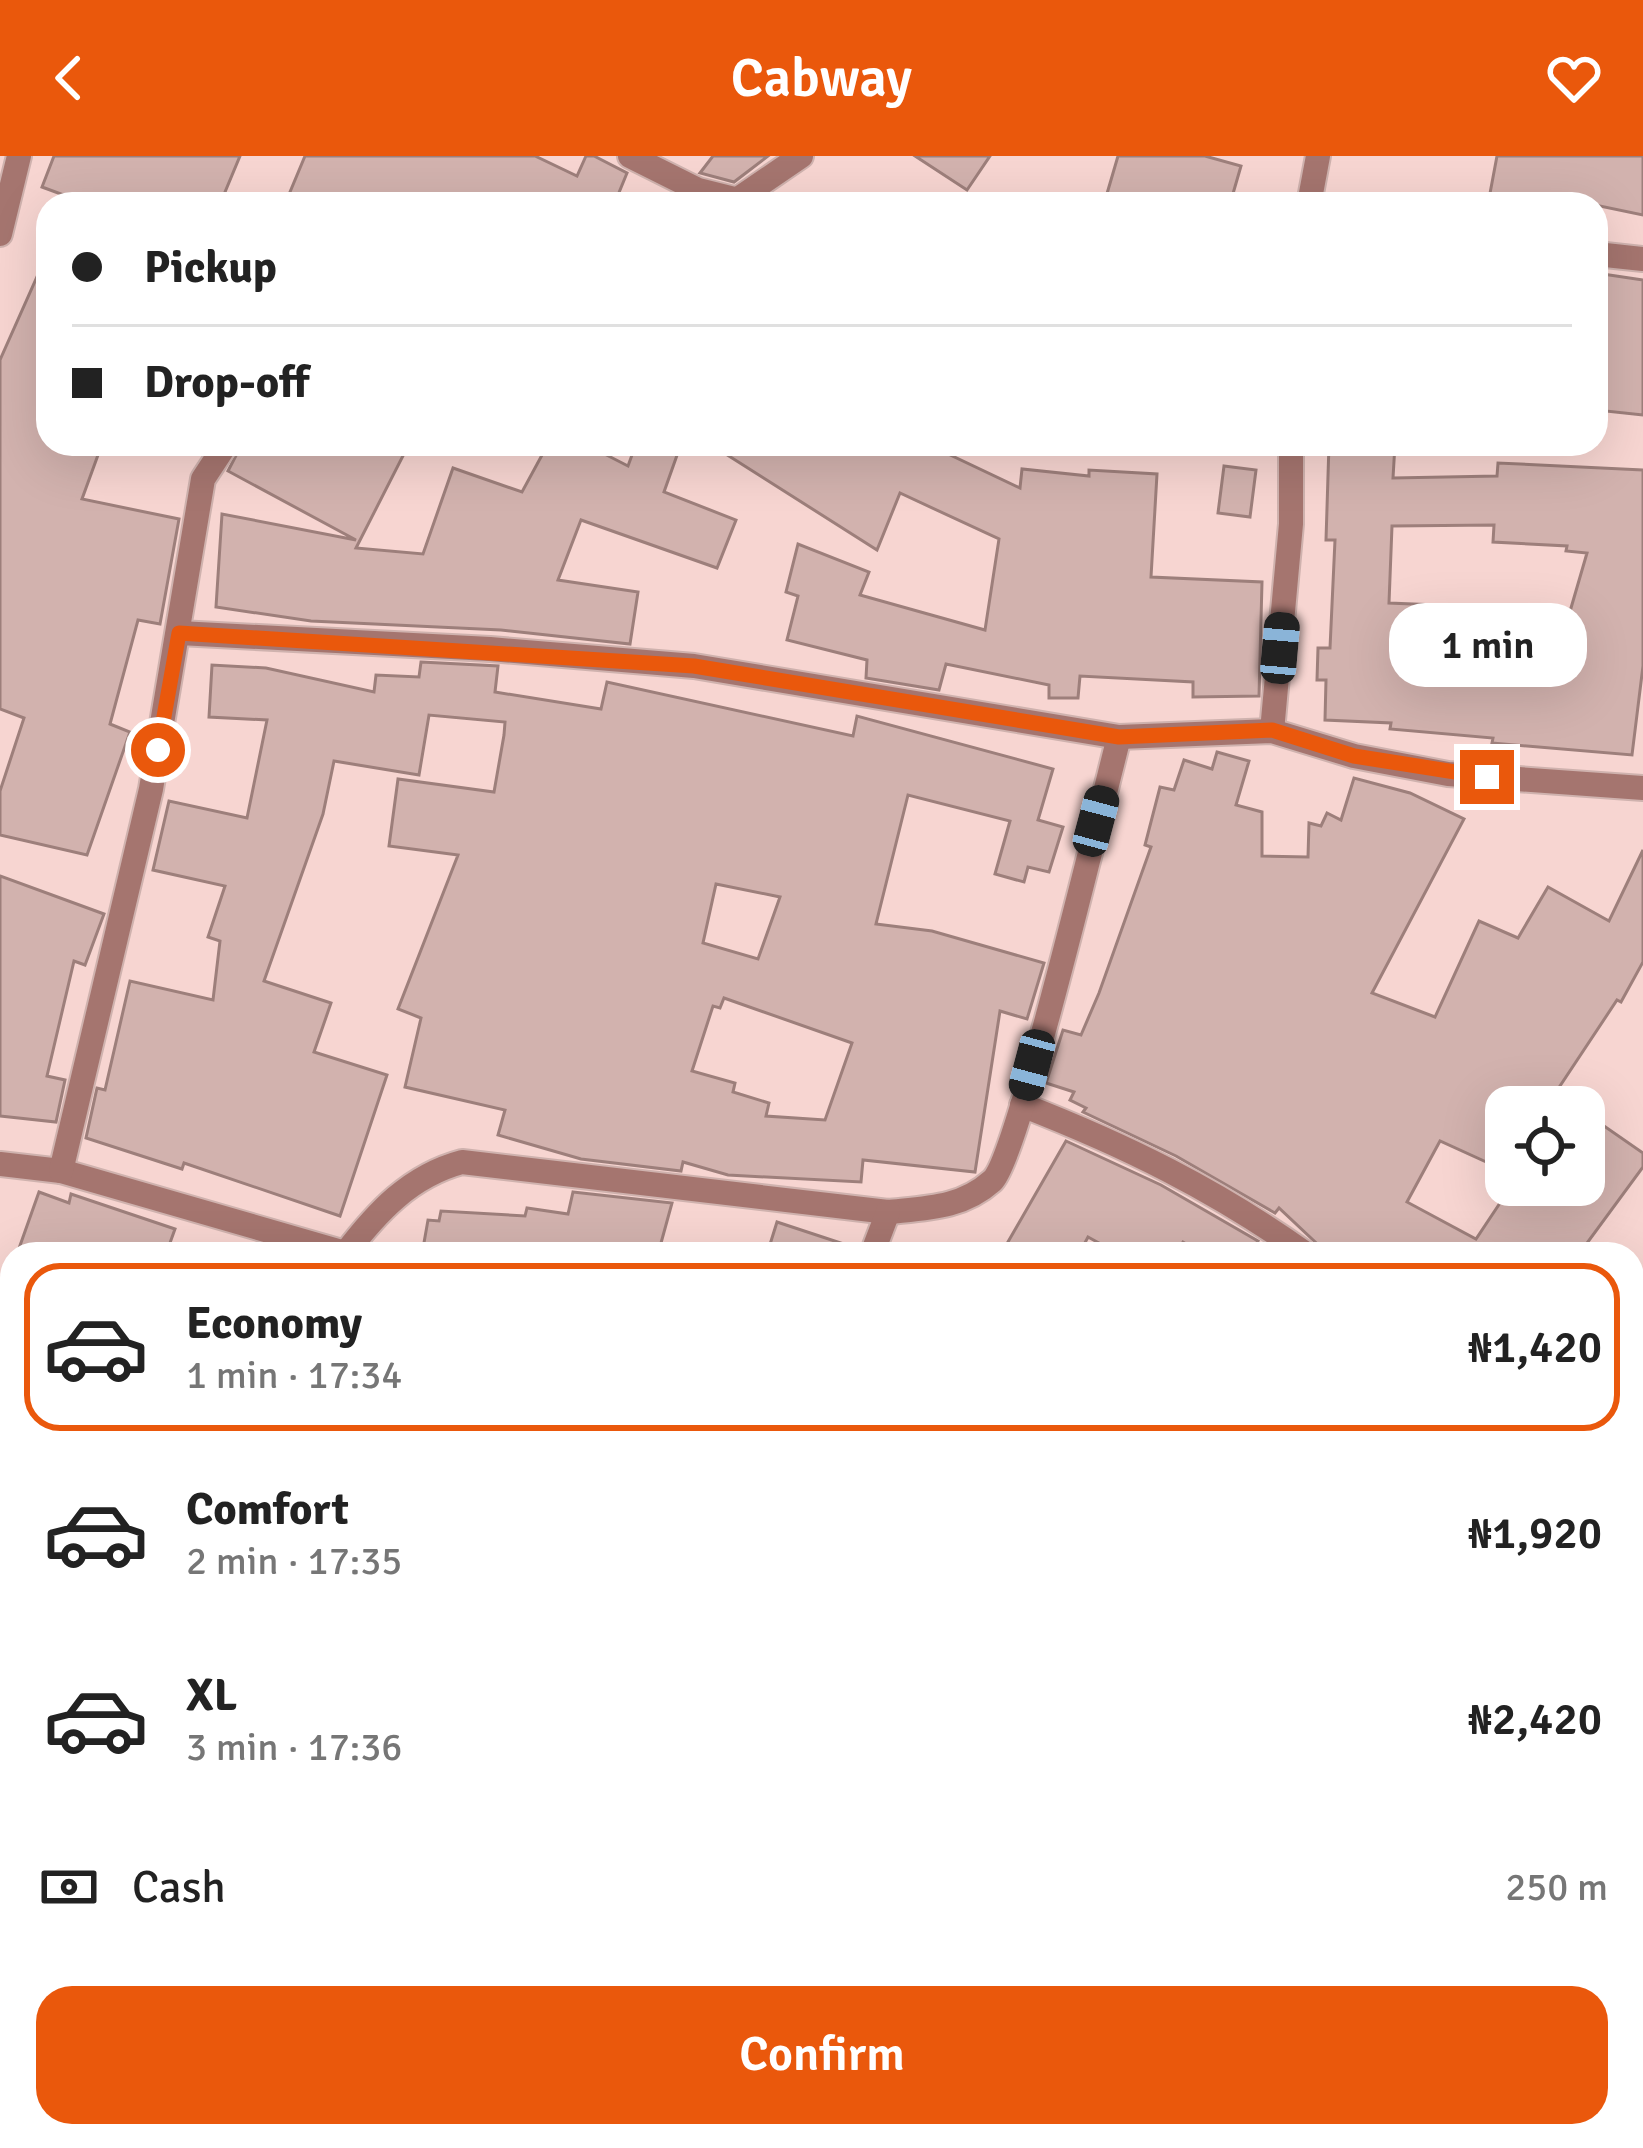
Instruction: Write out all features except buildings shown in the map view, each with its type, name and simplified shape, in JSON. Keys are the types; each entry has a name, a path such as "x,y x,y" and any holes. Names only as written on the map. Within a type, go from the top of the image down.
{"street":[{"path":"0,234 19,156"},
{"path":"630,156 704,192"},
{"path":"748,192 801,156"},
{"path":"1311,192 1318,156"},
{"path":"1608,255 1643,259"},
{"path":"61,1171 151,789 202,478 218,456"},
{"path":"1272,730 1291,524 1291,456"},
{"path":"179,633 694,666 1119,737 1272,730 1354,756 1448,774 1643,788"},
{"path":"354,1242 380,1209 433,1170 462,1162 888,1212 954,1205 996,1179 1022,1105 1119,737"},
{"path":"1022,1105 1124,1145 1223,1196 1289,1242"},
{"path":"0,1164 61,1171 304,1242"},
{"path":"877,1242 888,1212"}],"route":[{"path":"158,750 179,633 490,649 694,666 1119,737 1272,730 1354,756 1487,777"}]}
